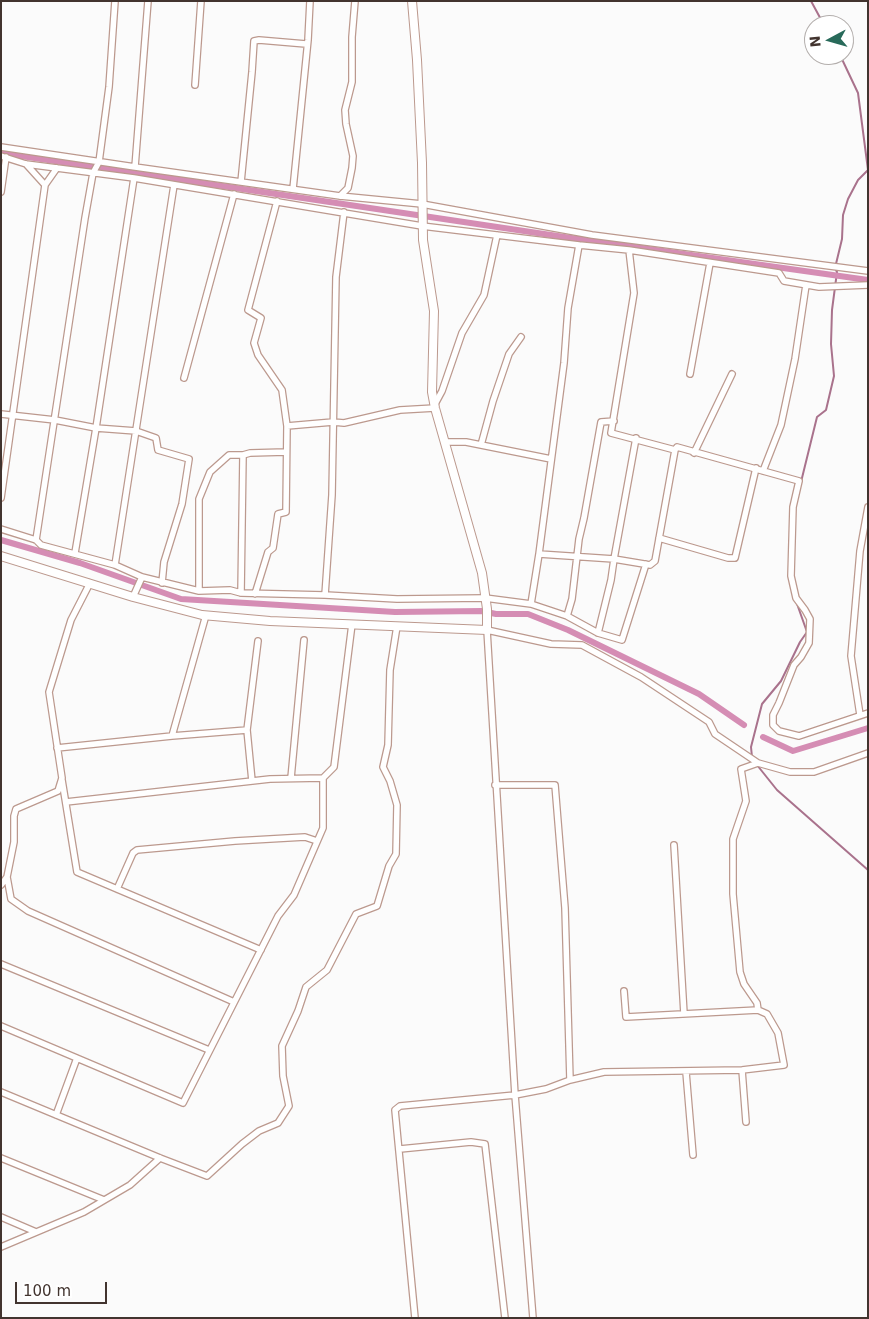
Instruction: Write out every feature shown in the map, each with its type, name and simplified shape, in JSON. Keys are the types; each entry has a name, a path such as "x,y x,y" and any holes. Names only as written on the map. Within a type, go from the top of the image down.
{"street":[{"path":"36,540 83,227 93,173 99,162 110,87 115,1"},
{"path":"135,168 148,1"},
{"path":"195,85 201,1"},
{"path":"293,190 310,1"},
{"path":"340,196 348,188 353,156 345,110 352,82 352,37 355,1"},
{"path":"412,1 417,60 422,224 434,311 432,392 482,573 487,608 495,785 515,1094 533,1318"},
{"path":"241,182 254,42 259,40 306,44"},
{"path":"1,147 592,234 868,272"},
{"path":"1,192 4,157 26,164 134,178 422,224 497,235 628,250 779,273 784,281 819,287 868,285"},
{"path":"26,164 45,185"},
{"path":"1,498 45,185 57,168"},
{"path":"75,553 134,178"},
{"path":"115,565 174,185"},
{"path":"184,378 234,194"},
{"path":"255,594 268,552 273,548 278,514 286,512 287,426 282,390 258,355 254,343 261,318 248,310 277,201"},
{"path":"325,595 332,495 336,278 344,212"},
{"path":"435,406 462,333 484,295 497,235"},
{"path":"531,604 564,363 568,308 579,245"},
{"path":"628,250 634,293 611,433 636,438 675,450 677,447 799,481 793,507 791,576 796,598 806,610 810,619 809,643 794,665 773,715 773,725 779,731 799,736 868,713"},
{"path":"690,374 700,330 710,263"},
{"path":"763,471 781,425 795,359 806,285"},
{"path":"481,445 509,354 520,338"},
{"path":"694,452 732,374"},
{"path":"287,426 333,422 344,423 400,410 435,406"},
{"path":"1,414 55,420 96,428 136,431 156,438 158,450 189,459 182,504 164,562 162,583"},
{"path":"567,616 572,600 579,539 601,422 614,420"},
{"path":"598,634 612,580 614,559 636,438"},
{"path":"446,442 466,442 551,459"},
{"path":"539,554 614,559 650,565 655,561 675,450"},
{"path":"199,591 199,500 210,472 229,455 286,452"},
{"path":"242,594 243,455"},
{"path":"659,538 728,558 735,558 756,468"},
{"path":"860,715 851,656 860,551 868,507"},
{"path":"1,529 36,540 41,545 115,565 142,577 199,591 230,590 242,594 325,595 397,599 485,598 531,604 567,616 598,634 622,640 646,564"},
{"path":"1,556 133,597 206,615 270,621 397,626 487,626 551,644 582,645 641,677 709,722 715,734 758,764 790,772 814,772 868,753"},
{"path":"133,597 142,577"},
{"path":"90,583 71,620 49,692 77,872 261,950"},
{"path":"172,736 206,615"},
{"path":"1,1026 183,1102 278,916 294,896 323,828 323,778 334,767 352,624"},
{"path":"1,1092 207,1176 259,1131 278,1123 289,1106 283,1076 282,1046 298,1011 306,987 327,970 356,914 377,906 389,866 396,854 397,805 390,781 383,767 388,746 390,670 397,626"},
{"path":"291,778 304,640"},
{"path":"252,781 246,730 258,641"},
{"path":"57,748 246,730"},
{"path":"758,764 742,769 746,801 733,839 733,894 740,972 744,984 757,1003 758,1010"},
{"path":"62,778 58,791 16,809 14,816 14,842 7,877 11,899 28,911 234,1002"},
{"path":"66,802 252,781 323,778"},
{"path":"495,785 555,785 565,908 570,1080"},
{"path":"117,889 133,853 138,850 305,837 317,841"},
{"path":"674,846 684,1014"},
{"path":"1,885 7,877"},
{"path":"1,964 209,1050"},
{"path":"415,1318 395,1110 400,1106 546,1089 570,1080 604,1072 742,1070 784,1065 778,1033 766,1014 758,1010 626,1017 624,991"},
{"path":"56,1115 77,1058"},
{"path":"742,1070 746,1122"},
{"path":"686,1072 693,1155"},
{"path":"400,1149 471,1142 485,1144 504,1318"},
{"path":"1,1158 104,1200"},
{"path":"1,1247 84,1212 130,1185 160,1158"},
{"path":"1,1217 36,1232"}],"waterway":[{"path":"811,1 819,15"},
{"path":"801,482 817,417 826,410 834,376 831,344 832,310 837,272 835,268 842,239 843,215 848,199 858,180 868,170 858,93 845,65"},
{"path":"1,153 868,280"},
{"path":"1,540 80,563 181,599 395,612 482,611 496,614 528,614 568,630 699,694 744,725"},
{"path":"752,757 751,747 762,704 781,681 807,632 796,601"},
{"path":"763,737 793,751 868,728"},
{"path":"757,765 777,790 868,870"}]}
